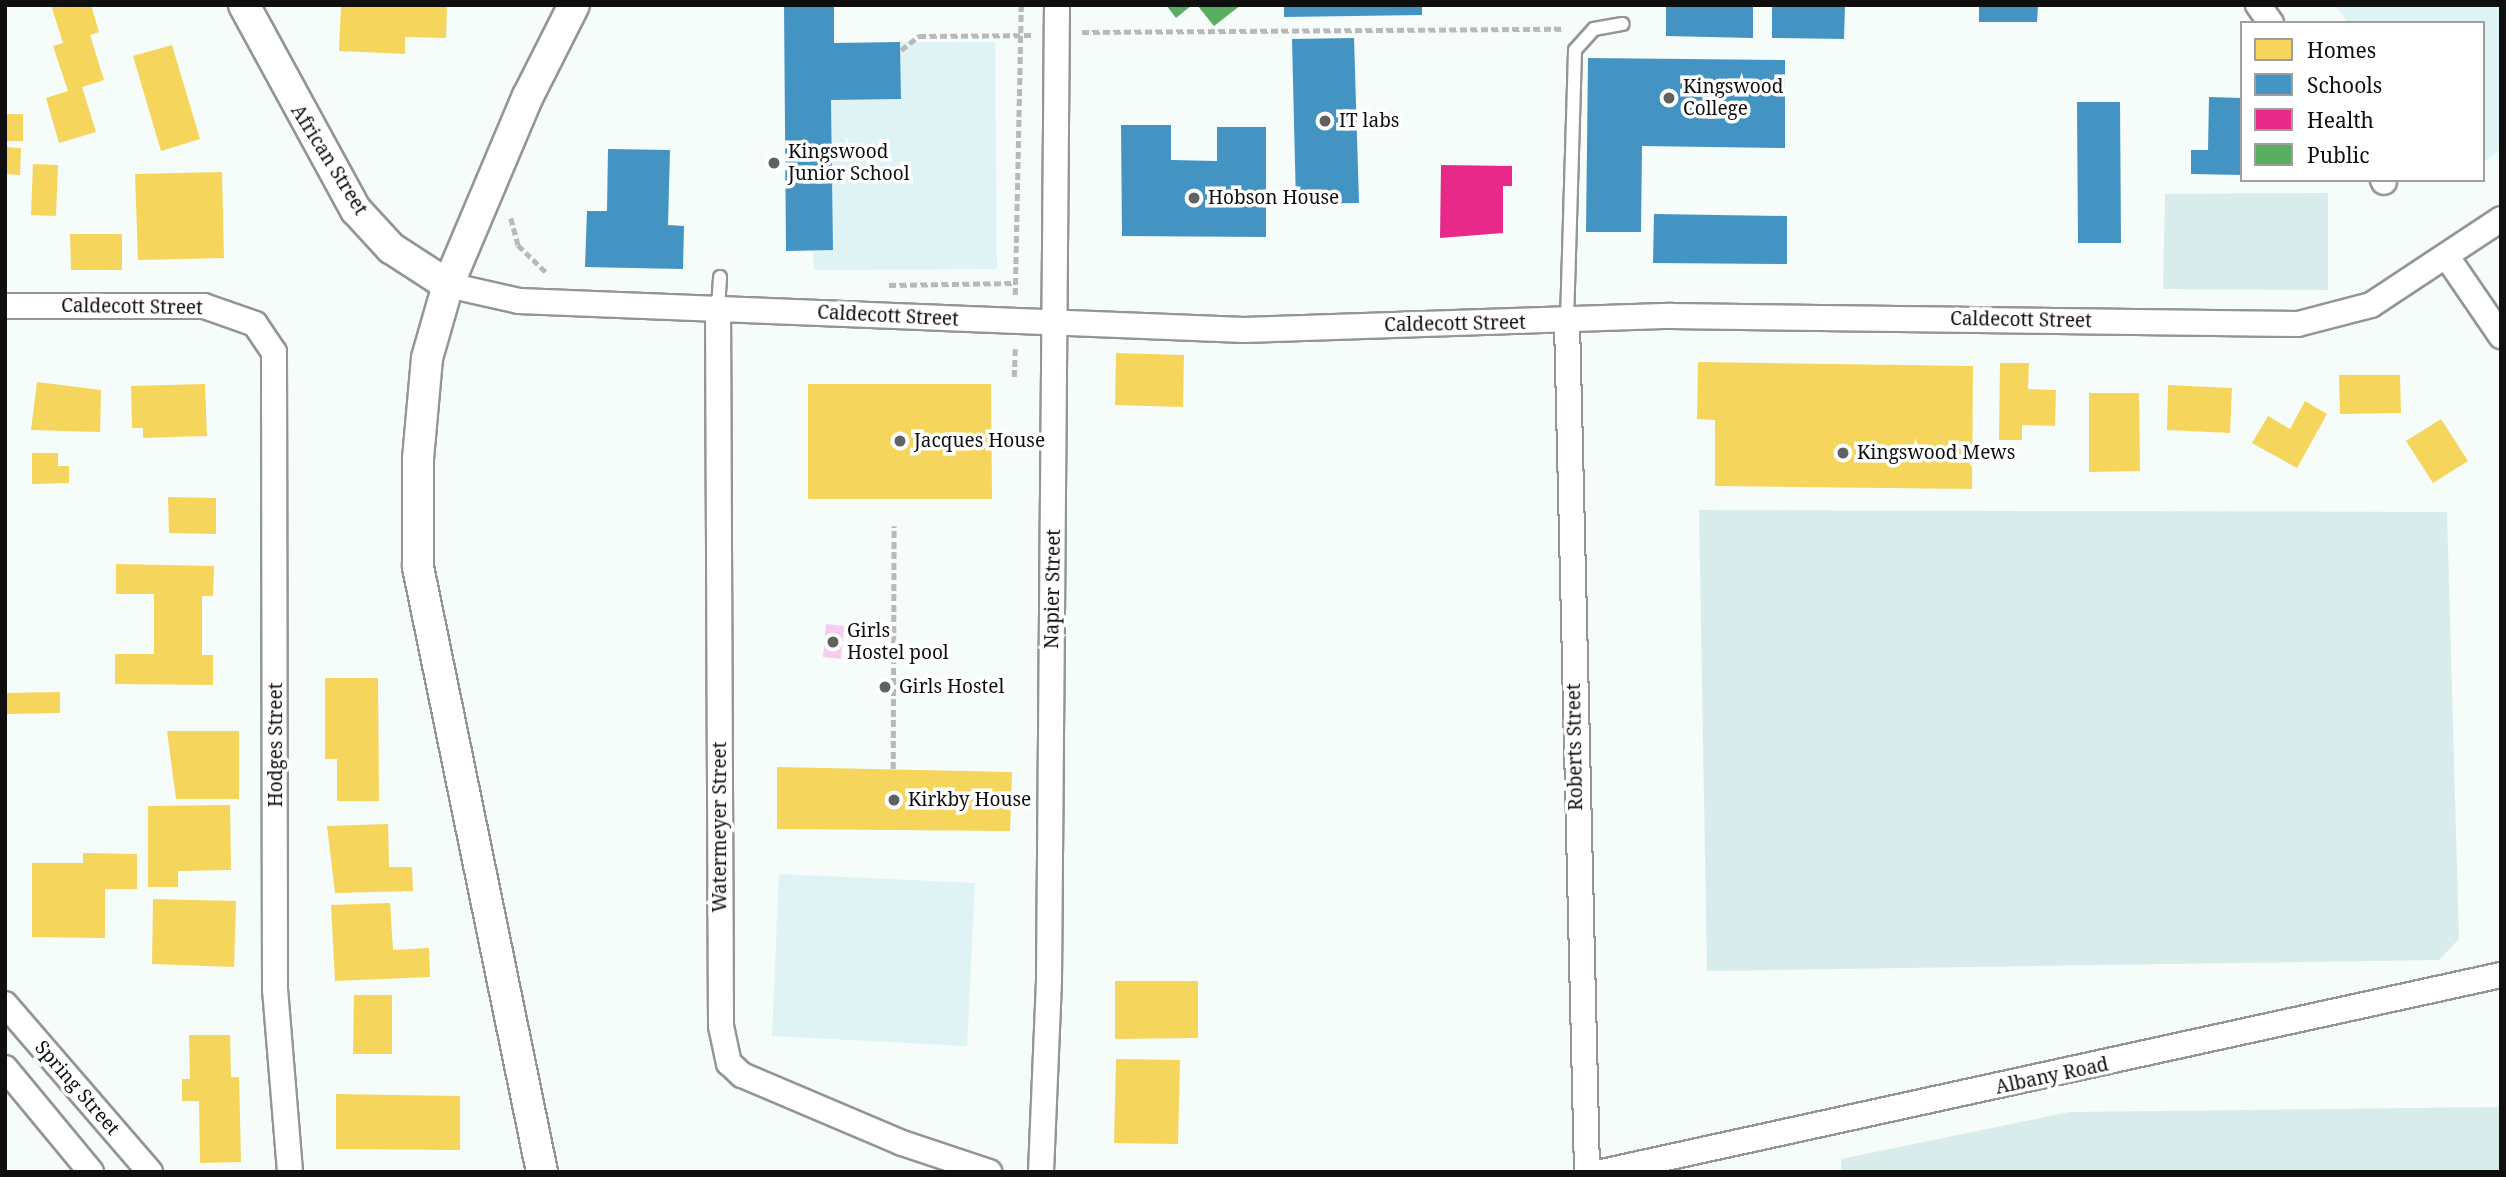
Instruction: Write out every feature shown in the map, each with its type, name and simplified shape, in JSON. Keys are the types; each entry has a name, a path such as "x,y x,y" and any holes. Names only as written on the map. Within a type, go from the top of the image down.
{"street":[{"name":"African Street","path":"244,5 356,210 391,248 448,285"},
{"path":"542,1172 418,567 427,358 448,285 527,96 574,5"},
{"name":"Napier Street","path":"1041,1172 1055,325 1057,5"},
{"path":"2258,5 2270,21"},
{"name":"Caldecott Street","path":"448,285 519,301 718,307 1055,325 1244,330 1567,322 1671,316 2298,324 2371,305 2501,219"},
{"path":"2447,257 2501,336"},
{"name":"Caldecott Street","path":"5,306 204,306 255,324"},
{"name":"Watermeyer Street","path":"718,307 721,1026 729,1063 742,1075 902,1143 989,1172"},
{"name":"Roberts Street","path":"1567,322 1587,1172"},
{"name":"Hodges Street","path":"255,324 274,352 277,388 275,989 290,1172"},
{"name":"Albany Road","path":"1602,1172 2501,975"},
{"name":"Spring Street","path":"5,1004 150,1172"},
{"path":"5,1068 91,1172"}],"lane":[{"path":"1567,322 1570,83 1575,50 1594,29 1623,24"},
{"path":"718,307 720,276"}],"path":[{"path":"880,285 1014,283 1020,5"},
{"path":"901,50 919,36 1594,29"},
{"path":"511,209 519,245 556,276"},
{"path":"893,769 894,526"}],"shaded area":[{"path":"2335,5 2501,5 2501,150 2485,161 2485,21 2347,21"},
{"path":"900,42 995,42 997,269 814,270 813,250 833,250 831,100 901,99"},
{"path":"2328,193 2328,290 2163,289 2165,194"},
{"path":"1699,510 2447,512 2459,939 2439,960 1707,971"},
{"name":"Girls Hostel pool","path":"826,624 844,626 841,659 823,657"},
{"path":"779,874 975,883 967,1046 772,1036"},
{"path":"2501,1107 2501,1172 1841,1172 1841,1159 2069,1112"}],"building: Homes":[{"path":"51,5 91,5 99,32 90,35 104,80 82,87 96,132 59,143 46,98 68,91 53,46 63,43"},
{"path":"341,5 447,5 446,38 405,37 405,54 339,51"},
{"path":"172,45 200,139 161,151 133,56"},
{"path":"5,114 23,114 23,141 5,141"},
{"path":"5,147 21,148 20,175 5,174"},
{"path":"33,164 58,165 56,216 31,215"},
{"path":"222,172 224,258 138,260 135,174"},
{"path":"70,234 122,234 122,270 71,270"},
{"path":"1116,353 1184,355 1183,407 1115,405"},
{"name":"Kingswood Mews","path":"1698,362 1973,366 1972,489 1715,486 1715,420 1697,419"},
{"path":"2000,363 2029,363 2028,389 2056,390 2055,426 2022,425 2022,440 1999,440"},
{"path":"2339,375 2400,375 2401,413 2340,414"},
{"path":"37,382 101,390 100,432 31,430"},
{"path":"205,384 207,436 143,438 143,428 132,428 131,386"},
{"name":"Jacques House","path":"808,384 991,384 992,499 808,499"},
{"path":"2168,385 2232,388 2230,433 2167,430"},
{"path":"2089,393 2139,393 2140,471 2089,472"},
{"path":"2305,401 2327,414 2297,468 2252,443 2268,416 2290,429"},
{"path":"2441,419 2468,461 2433,483 2406,441"},
{"path":"32,453 58,453 58,466 69,466 69,483 32,484"},
{"path":"168,497 216,498 216,534 169,533"},
{"path":"116,564 214,566 213,596 202,596 202,655 213,655 213,685 115,684 115,654 154,654 154,594 116,594"},
{"path":"325,678 378,678 379,801 337,801 337,759 325,759"},
{"path":"60,692 60,713 5,714 5,693"},
{"path":"167,731 239,731 239,799 176,799"},
{"name":"Kirkby House","path":"777,767 1012,772 1010,831 777,829"},
{"path":"230,805 231,870 178,871 178,887 148,887 148,806"},
{"path":"388,824 389,867 412,867 413,891 335,893 327,826"},
{"path":"83,853 137,854 137,889 105,889 105,938 32,937 32,863 83,863"},
{"path":"153,899 236,901 234,967 152,964"},
{"path":"390,903 393,950 429,948 430,977 335,981 331,905"},
{"path":"1115,981 1198,981 1198,1038 1115,1039"},
{"path":"354,995 392,995 392,1054 353,1054"},
{"path":"189,1035 230,1035 231,1077 239,1077 241,1162 200,1163 199,1101 182,1101 182,1079 190,1079"},
{"path":"1116,1059 1180,1060 1178,1144 1114,1143"},
{"path":"336,1094 460,1096 460,1150 336,1149"}],"building: Schools":[{"path":"784,5 834,5 834,43 900,42 901,99 831,100 833,250 786,251"},
{"path":"1284,5 1422,5 1422,15 1284,17"},
{"path":"1666,5 1753,5 1753,38 1666,36"},
{"path":"1772,5 1845,5 1844,39 1772,38"},
{"path":"1979,5 2038,5 2037,22 1979,22"},
{"name":"IT labs","path":"1354,38 1359,203 1296,204 1292,39"},
{"path":"1588,58 1785,60 1785,148 1642,146 1641,232 1586,232"},
{"path":"2209,97 2240,98 2240,175 2191,174 2191,150 2208,150"},
{"path":"2077,102 2120,102 2121,243 2078,243"},
{"name":"Hobson House","path":"1121,125 1171,125 1171,160 1217,161 1217,127 1266,127 1266,237 1122,236"},
{"path":"608,149 670,150 668,225 684,226 683,269 585,267 587,211 607,211"},
{"path":"1654,214 1787,216 1787,264 1653,263"}],"building: Health":[{"path":"1441,165 1512,166 1512,186 1503,186 1503,233 1440,238"}],"building: Public":[{"path":"1166,5 1192,5 1176,18"},
{"path":"1197,5 1241,5 1214,26"}],"place":[{"name":"Kingswood College","path":"1669,98"},
{"name":"IT labs","path":"1325,121"},
{"name":"Kingswood Junior School","path":"774,163"},
{"name":"Hobson House","path":"1194,198"},
{"name":"Jacques House","path":"900,441"},
{"name":"Kingswood Mews","path":"1843,453"},
{"name":"Girls Hostel pool","path":"833,642"},
{"name":"Girls Hostel","path":"885,687"},
{"name":"Kirkby House","path":"894,800"}]}
